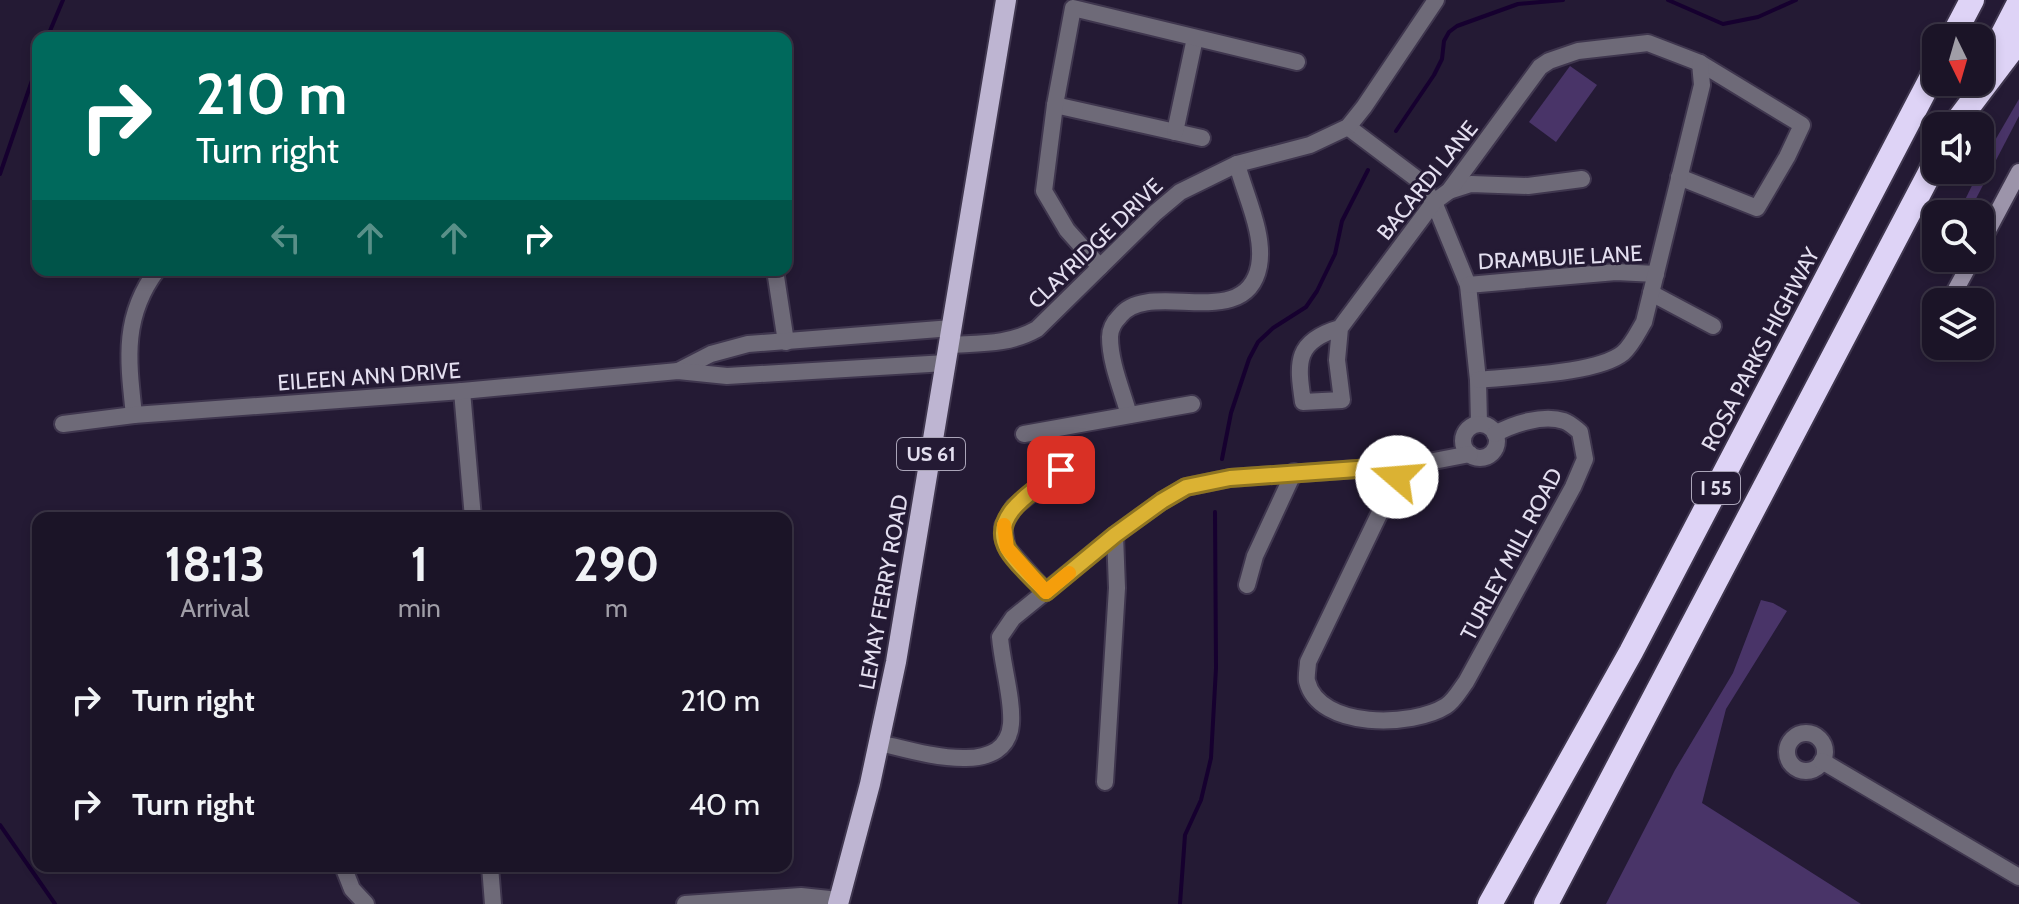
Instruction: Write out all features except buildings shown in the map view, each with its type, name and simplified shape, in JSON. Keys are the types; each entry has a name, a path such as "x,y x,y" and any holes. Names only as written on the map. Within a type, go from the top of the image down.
{"highway":[{"path":"1957,24 1963,0"},
{"path":"1959,24 1972,0"},
{"path":"1994,51 2019,3"},
{"path":"1964,112 2019,40"},
{"name":"ROSA PARKS HIGHWAY","path":"1490,904 1605,700 1922,96"},
{"name":"I 55","path":"1546,904 1924,184"}],"main road":[{"name":"LEMAY FERRY ROAD","path":"839,902 879,743 908,602 1006,0"}],"street":[{"name":"CLAYRIDGE DRIVE","path":"949,345 1009,342 1023,337 1037,329 1180,192 1237,164 1310,145 1348,127 1436,0"},
{"path":"1100,267 1067,230 1044,191 1055,105 1073,8 1297,62"},
{"path":"1175,132 1195,38"},
{"name":"BACARDI LANE","path":"1340,328 1325,332 1308,344 1299,358 1303,402 1342,400 1337,360 1340,328 1434,202 1449,191 1540,67 1578,51 1648,43 1700,63"},
{"path":"1679,177 1757,208 1802,125 1700,63"},
{"path":"1478,380 1574,369 1614,359 1626,350 1644,322 1702,85 1700,63"},
{"path":"1055,105 1202,138"},
{"path":"1348,127 1417,179 1434,202 1468,285 1478,380 1479,424"},
{"path":"1129,415 1113,361 1110,335 1113,324 1125,309 1141,303 1222,301 1244,291 1255,277 1259,252 1237,164"},
{"path":"1994,219 2019,172"},
{"path":"1449,191 1471,184 1528,186 1582,179"},
{"name":"DRAMBUIE LANE","path":"1468,285 1616,272 1656,274"},
{"path":"134,415 129,336 144,287 152,276"},
{"path":"776,276 786,342"},
{"path":"1651,293 1713,326"},
{"name":"EILEEN ANN DRIVE","path":"678,371 711,354 748,344 949,345"},
{"name":"EILEEN ANN DRIVE","path":"63,424 134,415 462,391 678,371 727,376 949,345"},
{"path":"462,391 472,512"},
{"path":"1024,434 1192,404"},
{"name":"TURLEY MILL ROAD","path":"1397,467 1397,477 1308,662 1307,680 1323,704 1346,715 1371,721 1424,717 1449,705 1466,682 1573,487 1585,459 1580,432 1566,421 1553,419 1511,425 1495,434"},
{"path":"1479,424 1489,427 1495,434 1496,446 1489,455 1478,457 1465,448 1463,437 1469,428 1479,424"},
{"path":"1046,592 1007,548 1003,526 1014,507 1085,452"},
{"path":"879,743 959,760 981,757 1001,746 1011,728 1011,706 1000,637 1013,618 1115,535 1186,487 1209,480 1397,467 1470,454"},
{"path":"1247,585 1255,556 1294,472"},
{"path":"1105,782 1117,588 1115,535"},
{"path":"1822,761 2019,877"},
{"path":"345,872 352,889 366,904"},
{"path":"490,872 493,904"},
{"path":"685,904 801,896 839,902"}],"shaded area":[{"path":"1570,66 1597,85 1556,142 1529,122"},
{"path":"2019,99 2019,116 1994,164 1994,142"},
{"path":"1973,184 1984,184 1975,200 1965,200"},
{"path":"1761,600 1787,611 1726,709 1702,803 1861,904 1606,904 1675,770 1733,673"}],"waterway":[{"path":"50,32 63,0"},
{"path":"1396,131 1434,75 1449,32 1457,26 1518,4 1563,0"},
{"path":"1668,0 1723,24 1758,17 1796,0"},
{"path":"0,174 32,81"},
{"path":"1222,459 1231,413 1249,359 1258,342 1273,328 1306,307 1317,291 1335,254 1342,221 1368,170"},
{"path":"1180,904 1185,835 1201,800 1211,758 1216,668 1215,512"},
{"path":"0,825 32,871"},
{"path":"33,872 55,904"}],"slow traffic":[{"path":"1004,525 1007,548 1046,592 1069,573"}],"route":[{"path":"1061,470 1014,507 1003,526 1007,548 1046,592 1115,535 1186,487 1209,480 1385,467 1397,467 1397,477"}]}
